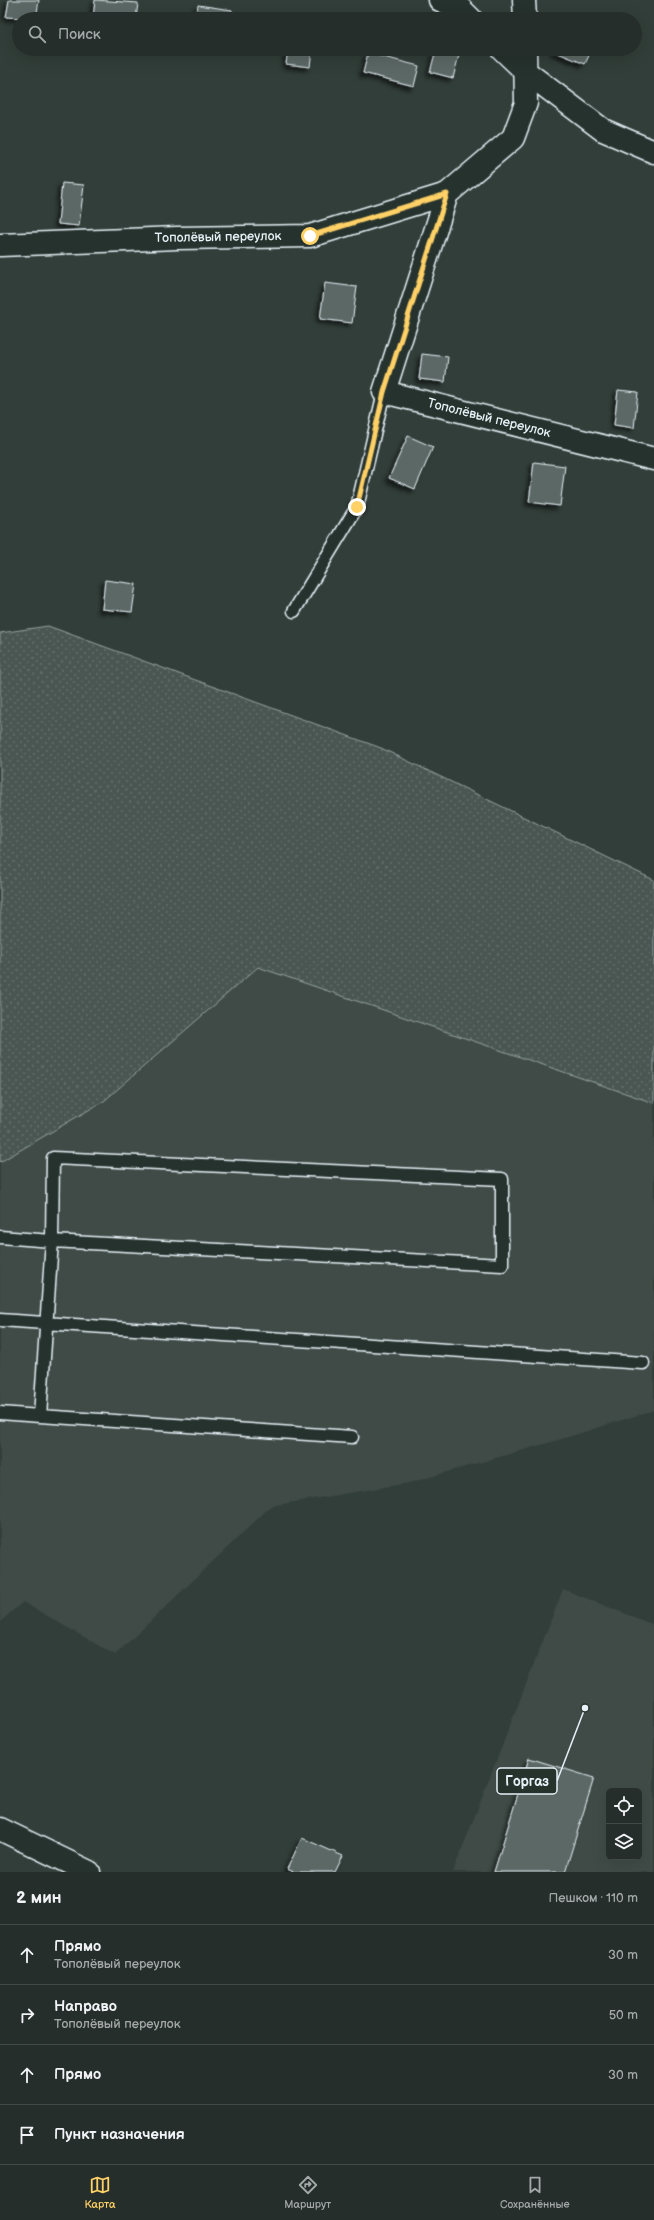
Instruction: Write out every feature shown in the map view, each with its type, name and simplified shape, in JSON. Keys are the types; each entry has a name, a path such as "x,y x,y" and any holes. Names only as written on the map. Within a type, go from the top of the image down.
{"street":[{"path":"440,0 461,9 464,12"},
{"path":"524,0 525,12"},
{"path":"509,56 525,71 603,130 654,152"},
{"path":"384,392 447,194 513,138 526,103 525,56"},
{"name":"Тополёвый переулок","path":"0,245 177,238 310,236 447,194"},
{"name":"Тополёвый переулок","path":"384,392 654,459"},
{"path":"0,1829 89,1872"}],"lane":[{"path":"294,611 357,507 384,392"},
{"path":"0,1237 52,1241 502,1265 502,1179 53,1158 52,1241 40,1416"},
{"path":"0,1320 643,1364"},
{"path":"0,1412 40,1416 352,1436"}],"shaded area":[{"path":"48,626 381,748 654,880 654,1103 258,967 104,1101 0,1162 0,633"},
{"path":"258,967 654,1103 654,1410 565,1438 409,1483 271,1506 115,1655 23,1602 0,1622 0,1162 104,1101"},
{"path":"563,1589 654,1625 654,1872 453,1872"}],"building":[{"path":"9,0 39,0 37,12 12,12 12,17 6,17"},
{"path":"95,0 138,3 137,12 94,12"},
{"path":"198,5 232,10 232,12 197,12"},
{"path":"287,56 311,56 310,67 286,64"},
{"path":"367,56 380,56 419,66 414,86 363,73"},
{"path":"434,56 459,56 453,78 430,72"},
{"path":"565,56 589,56 585,64"},
{"path":"62,183 84,185 79,226 58,224"},
{"path":"325,283 357,287 352,323 320,319"},
{"path":"422,354 448,357 445,382 419,379"},
{"path":"618,390 638,392 634,428 614,425"},
{"path":"408,436 433,447 415,489 389,478"},
{"path":"534,462 565,466 560,506 529,502"},
{"path":"105,580 136,584 132,612 102,609"},
{"path":"529,1758 594,1778 565,1872 494,1872"},
{"path":"302,1838 343,1856 335,1872 294,1872 287,1869"}],"place":[{"name":"Горгаз","path":"585,1708"}],"route":[{"path":"310,236 447,194 384,392 357,507"}]}
